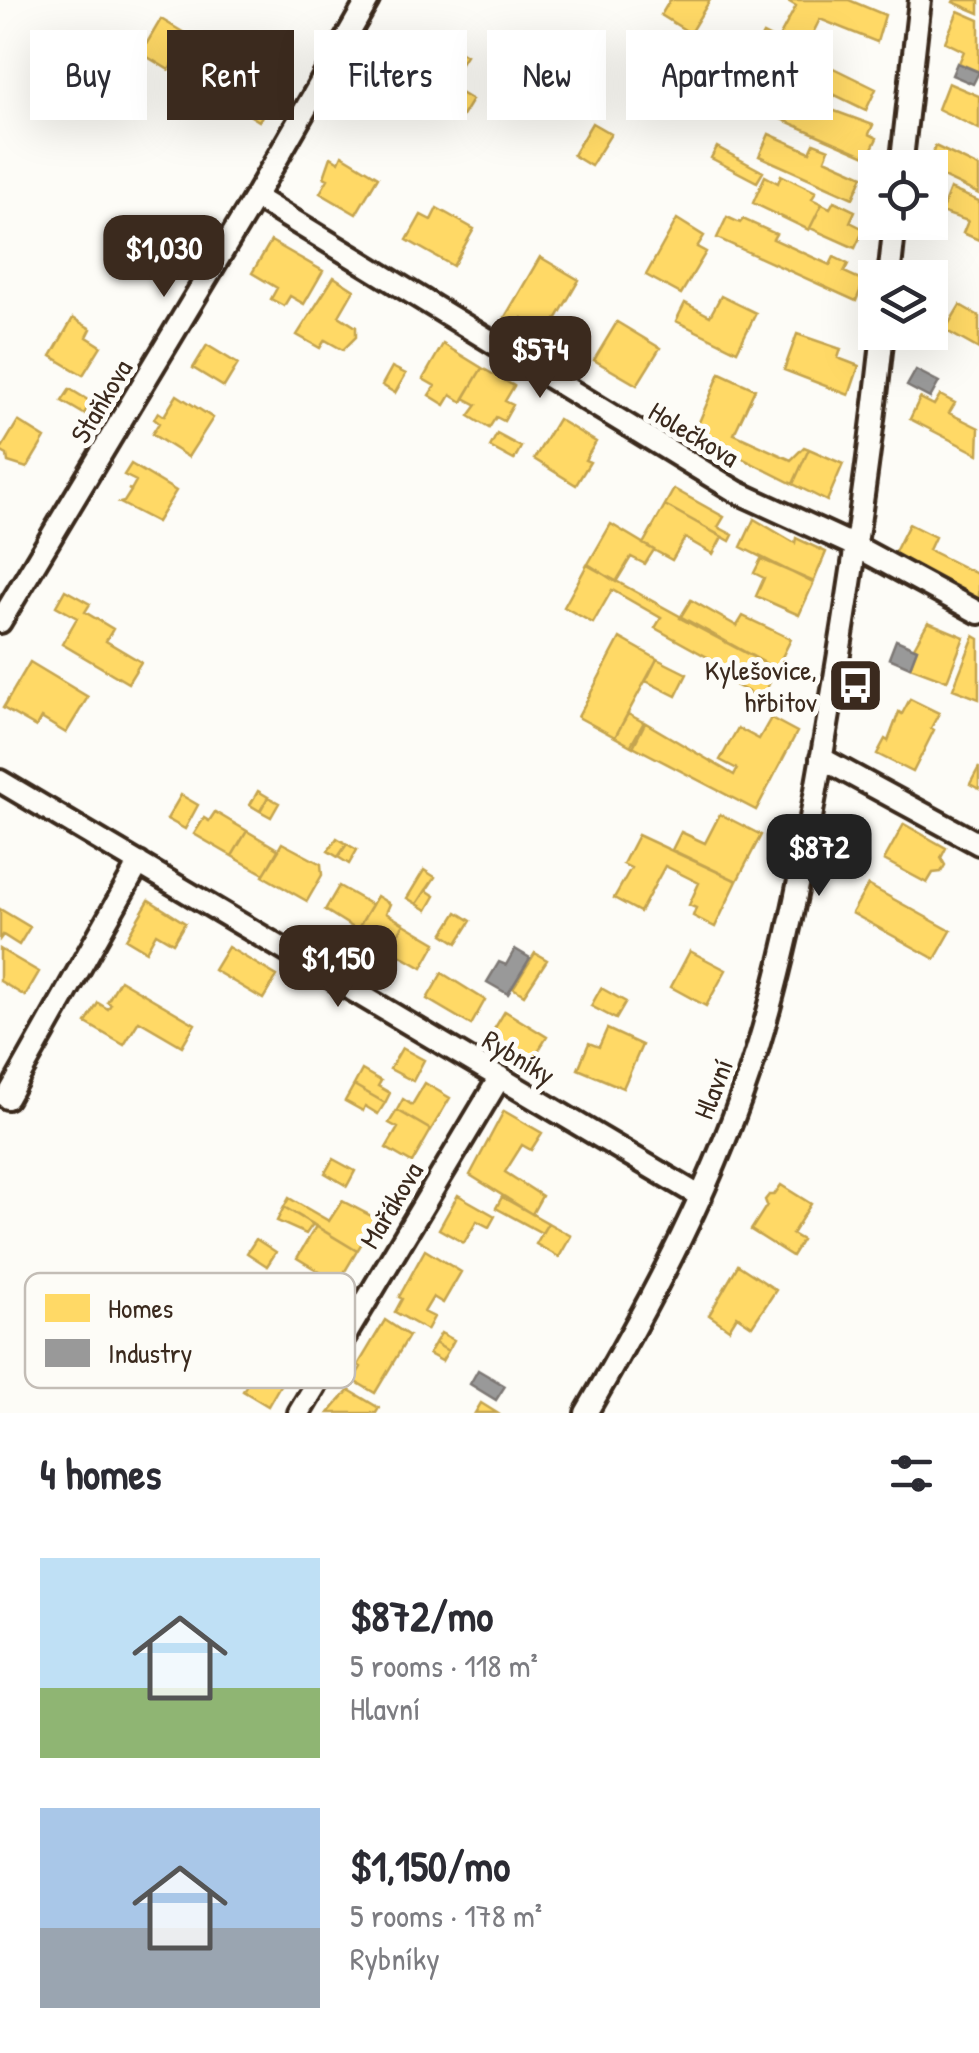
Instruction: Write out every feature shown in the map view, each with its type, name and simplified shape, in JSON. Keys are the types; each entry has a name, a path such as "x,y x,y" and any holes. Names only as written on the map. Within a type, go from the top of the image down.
{"street":[{"name":"Staňkova","path":"0,622 255,197 368,0"},
{"path":"903,150 920,0"},
{"name":"Holečkova","path":"255,197 737,492 856,548 979,613"},
{"name":"Hlavní","path":"586,1413 647,1306 701,1197 756,1052 770,1002 818,792 856,548 881,350"},
{"path":"822,758 979,844"},
{"name":"Rybníky","path":"0,781 701,1197"},
{"path":"6,1098 139,862"},
{"name":"Mařákova","path":"355,1319 500,1077"},
{"name":"Mařákova","path":"299,1413 314,1388"}],"building: Homes":[{"path":"670,0 710,0 692,30 661,15"},
{"path":"786,0 849,0 885,15 877,42 820,19 814,30 783,30 796,6"},
{"path":"979,0 979,13 953,2"},
{"path":"958,11 979,20 979,72 959,63 964,51 945,42"},
{"path":"161,19 179,30 167,30 167,69 147,57 147,43"},
{"path":"833,68 876,89 866,110 833,94"},
{"path":"948,83 979,96 979,129 938,109"},
{"path":"833,110 873,125 869,134 877,138 871,150 858,153 783,120 833,120"},
{"path":"592,123 611,134 591,166 573,155"},
{"path":"769,134 810,152 814,143 829,149 825,159 858,174 858,187 853,198 759,156"},
{"path":"717,147 763,172 757,182 711,158"},
{"path":"948,152 979,167 979,194 948,179"},
{"path":"342,155 378,177 356,214 320,193 328,179 324,177 331,157 339,162"},
{"path":"781,175 816,192 812,199 822,204 809,230 753,203 765,176 778,183"},
{"path":"950,189 979,201 979,240 963,233 968,221 948,214"},
{"path":"834,201 855,211 850,222 858,226 855,248 810,228 822,204 830,208"},
{"path":"437,208 474,229 453,266 407,240 421,215 431,220"},
{"path":"727,217 740,223 743,219 776,234 773,239 830,265 834,257 848,264 844,272 858,278 856,301 717,238"},
{"path":"677,219 704,236 697,247 706,252 681,294 646,275"},
{"path":"271,241 323,271 304,304 290,296 284,306 271,299 277,288 252,273"},
{"path":"540,257 579,280 550,330 540,324 537,328 522,318 518,325 505,317"},
{"path":"334,277 354,290 339,316 356,327 356,337 343,350 325,340 320,348 297,335"},
{"path":"721,296 756,313 737,351 676,321 685,303 710,316"},
{"path":"960,305 979,316 979,349 948,332"},
{"path":"73,318 91,329 87,337 101,346 83,375 51,356"},
{"path":"617,322 660,348 637,385 594,360"},
{"path":"797,334 841,349 838,358 859,366 849,395 784,370"},
{"path":"443,344 482,368 462,402 451,395 445,405 429,395 435,386 423,379"},
{"path":"207,345 238,364 224,387 193,368"},
{"path":"392,367 406,374 395,393 382,385"},
{"path":"482,368 514,386 505,401 513,405 504,421 496,417 489,428 469,416 477,405 464,398"},
{"path":"720,373 755,389 734,434 791,460 804,447 809,449 793,484 694,434"},
{"path":"70,389 91,402 84,414 62,401"},
{"path":"177,395 213,418 188,457 152,434 159,423 154,419 158,412 164,416"},
{"path":"940,395 955,403 949,413 979,428 978,454 910,419 920,398 934,405"},
{"path":"558,419 596,442 576,485 534,459"},
{"path":"18,421 45,438 27,468 8,462 7,455 0,451"},
{"path":"497,434 521,447 514,460 490,447"},
{"path":"809,449 843,464 827,501 793,484"},
{"path":"131,464 176,491 157,522 120,503 136,481 124,475"},
{"path":"674,489 724,517 718,527 733,535 730,541 665,505"},
{"path":"665,505 722,537 713,554 685,538 672,560 643,544"},
{"path":"754,519 795,543 796,538 826,552 813,583 741,547"},
{"path":"611,524 654,550 645,564 631,557 616,582 588,564"},
{"path":"909,524 935,537 929,550 979,575 979,601 892,558"},
{"path":"761,559 814,582 799,615 756,596 764,578 754,573"},
{"path":"587,565 776,669 762,699 713,673 718,663 655,628 661,618 612,590 593,623 564,607"},
{"path":"65,590 90,604 85,612 113,629 106,641 141,662 128,683 62,644 77,618 56,606"},
{"path":"691,600 737,626 743,616 791,639 776,669 680,618"},
{"path":"928,622 964,637 947,681 910,667 917,649 914,647"},
{"path":"974,636 979,639 979,699 953,689"},
{"path":"620,638 657,659 615,737 578,717"},
{"path":"657,659 687,674 676,696 646,681"},
{"path":"30,662 88,697 66,733 41,718 36,727 3,708"},
{"path":"910,699 939,713 913,772 877,754"},
{"path":"628,714 645,723 633,747 615,737"},
{"path":"771,718 797,732 756,810 631,745 644,722 734,775 737,769 720,760 738,728 759,739"},
{"path":"979,767 979,789 970,784"},
{"path":"258,791 268,797 260,811 250,805"},
{"path":"181,795 198,805 185,829 167,819"},
{"path":"268,797 279,803 271,817 260,811"},
{"path":"215,812 247,831 232,856 194,834 204,818 209,821"},
{"path":"720,814 761,835 737,881 672,850 681,832 705,843"},
{"path":"904,824 946,848 941,858 945,865 927,883 884,860"},
{"path":"247,831 279,850 264,874 232,856"},
{"path":"638,835 737,881 715,927 693,916 696,908 689,905 699,883 665,866 640,912 614,898 631,868 623,864"},
{"path":"337,838 347,844 338,857 328,851"},
{"path":"282,843 321,864 322,875 307,901 263,876"},
{"path":"347,844 357,850 349,864 338,857"},
{"path":"424,870 435,877 417,904 407,898"},
{"path":"868,885 951,931 935,959 852,913"},
{"path":"339,886 372,905 357,930 325,910"},
{"path":"426,890 435,896 427,910 417,904"},
{"path":"377,896 390,904 386,913 404,924 389,949 357,930"},
{"path":"149,900 185,923 173,943 156,933 146,951 126,939"},
{"path":"0,909 30,927 19,945 3,935 0,939"},
{"path":"457,912 471,921 457,943 443,934"},
{"path":"404,924 436,943 422,968 389,949"},
{"path":"228,947 277,976 263,999 214,970"},
{"path":"0,949 39,972 25,996 0,981"},
{"path":"690,951 726,970 706,1006 671,987"},
{"path":"535,953 547,960 524,995 513,988"},
{"path":"442,973 485,1000 471,1025 427,999"},
{"path":"120,980 195,1024 182,1046 139,1021 124,1045 86,1023 98,1003 108,1009 111,1004 107,1002"},
{"path":"601,988 626,1002 616,1019 591,1006"},
{"path":"505,1011 547,1037 532,1061 490,1036"},
{"path":"607,1029 642,1045 623,1088 578,1069 589,1043 599,1047"},
{"path":"402,1048 424,1060 413,1081 390,1069"},
{"path":"362,1070 381,1081 378,1086 390,1093 385,1103 354,1085"},
{"path":"425,1083 450,1098 431,1130 397,1110 403,1099 412,1105"},
{"path":"354,1085 385,1103 378,1114 345,1101"},
{"path":"397,1110 431,1130 412,1163 386,1148 398,1128 389,1123"},
{"path":"504,1111 542,1133 531,1150 522,1145 505,1172 542,1196 532,1214 470,1175"},
{"path":"333,1159 355,1171 347,1186 325,1173"},
{"path":"781,1185 811,1204 792,1234 802,1240 792,1256 751,1230 767,1205 765,1200"},
{"path":"458,1195 495,1216 489,1227 477,1221 464,1243 439,1229"},
{"path":"502,1197 548,1223 542,1233 496,1208"},
{"path":"289,1198 329,1221 342,1201 377,1219 357,1251 284,1207"},
{"path":"284,1207 313,1224 306,1234 277,1221"},
{"path":"548,1223 571,1236 559,1257 536,1244"},
{"path":"316,1226 357,1251 344,1273 322,1273 297,1258"},
{"path":"256,1239 276,1252 267,1266 247,1253"},
{"path":"425,1250 461,1272 443,1303 433,1297 424,1312 434,1317 427,1330 395,1312"},
{"path":"738,1265 776,1290 752,1326 737,1316 729,1329 709,1315"},
{"path":"385,1320 409,1336 375,1393 355,1381 361,1367 358,1365"},
{"path":"441,1333 454,1340 448,1351 435,1343"},
{"path":"435,1343 448,1351 442,1361 429,1354"},
{"path":"245,1388 278,1388 268,1406 243,1391"},
{"path":"349,1390 379,1408 376,1413 329,1413"},
{"path":"481,1403 497,1413 475,1413"}],"building: Industry":[{"path":"957,63 979,72 973,84 952,75"},
{"path":"916,370 939,382 930,398 907,386"},
{"path":"896,640 917,649 910,667 889,658"},
{"path":"515,949 530,958 508,994 487,982 499,962 506,965"},
{"path":"478,1370 505,1386 496,1400 470,1384"}],"place":[{"name":"Kylešovice, hřbitov","path":"856,686"}]}
